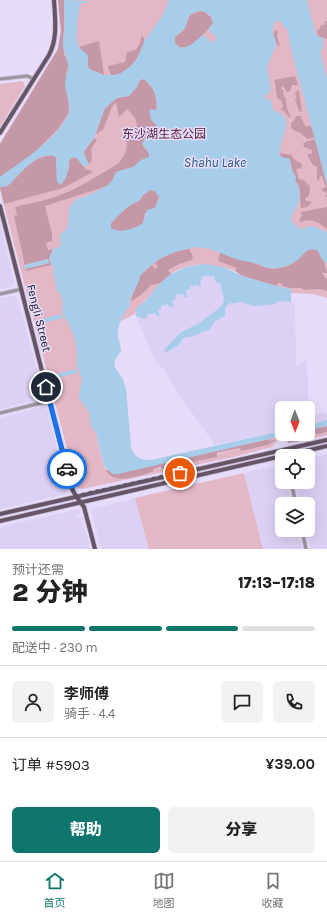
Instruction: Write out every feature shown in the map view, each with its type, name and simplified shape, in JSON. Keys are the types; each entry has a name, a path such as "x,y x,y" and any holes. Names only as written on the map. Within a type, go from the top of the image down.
{"main road":[{"path":"0,133 54,46 54,0"},
{"name":"Fengli Street","path":"0,206 72,490 86,510 96,549"},
{"path":"285,449 327,440"},
{"path":"314,449 327,446"},
{"path":"0,514 275,451"},
{"path":"0,521 275,458"}],"street":[{"path":"0,80 27,76 34,79"},
{"path":"0,294 22,289"},
{"path":"0,413 49,401"},
{"path":"303,537 306,549"}],"shaded area":[{"path":"58,0 64,0 63,41 64,54 69,65 66,73 69,113 57,130 31,156 0,177 0,144 58,49 61,31"},
{"path":"203,11 211,17 213,23 201,37 190,46 179,47 175,43 175,37 185,28 192,14"},
{"path":"325,21 327,21 327,39 318,36 317,30 320,29 321,25 325,25"},
{"path":"276,30 278,31 277,36 280,47 276,43 273,34"},
{"path":"142,35 145,40 137,58 124,72 111,76 108,66 125,62 127,52 138,47"},
{"path":"99,41 104,75 89,69 79,47"},
{"path":"295,76 298,85 292,85 290,91 287,92 283,86 281,88 284,92 284,97 287,100 286,103 290,118 284,111 281,110 283,106 281,100 278,99 274,80"},
{"path":"144,79 153,89 157,101 156,110 150,112 151,120 157,125 158,129 143,146 149,153 149,157 133,167 116,172 112,181 107,186 45,206 52,234 52,241 46,243 48,250 53,249 49,258 51,265 26,271 25,269 49,263 48,259 24,265 14,216 17,215 15,207 49,199 75,189 118,163 124,155 126,149 127,142 125,140 132,134 137,125 135,118 127,109 119,117 116,102 112,107 103,130 98,134 96,133 105,108 117,98 129,96 137,87 140,80"},
{"path":"299,90 302,112 299,111 295,99 297,98 295,94"},
{"path":"296,116 301,116 305,126 311,126 315,137 307,139 301,133 291,128 291,123 294,121"},
{"path":"94,138 97,140 91,149 92,161 88,164 84,152"},
{"path":"315,139 327,185 327,194 321,189 326,187 322,176 320,176 319,180 317,181 317,167 313,165 307,155 312,153 312,150 304,147 303,143"},
{"path":"279,153 290,155 290,153 295,160 302,164 301,168 296,169 299,179 304,180 308,185 309,184 309,196 305,198 306,201 312,202 307,207 301,208 300,190 295,181 296,177 292,171 291,163 280,156"},
{"path":"53,155 56,157 57,181 69,170 69,160 74,157 79,159 86,170 91,170 93,172 63,188 4,204 0,187 7,186 11,183 29,164 40,158"},
{"path":"150,190 155,191 159,197 156,207 145,213 143,223 132,229 123,231 111,228 111,223 127,207 139,201 142,196"},
{"path":"327,207 327,229 312,220 299,221 302,215 301,212"},
{"path":"0,224 14,283 10,287 0,289"},
{"path":"189,248 193,256 192,260 179,264 168,270 171,274 160,283 151,285 142,294 130,302 140,275 152,265 155,269 158,266 155,263 167,255"},
{"path":"311,249 317,250 324,261 327,273 322,273 327,280 327,291 320,289 303,290 302,288 291,288 282,286 282,284 279,283 276,286 242,276 235,271 237,268 218,261 220,252 239,260 273,269 285,267 294,262 306,251"},
{"path":"193,265 291,289 291,303 293,303 295,307 296,367 307,360 308,401 275,401 275,432 215,445 175,389 165,371 154,359 135,314 136,309"},
{"path":"14,296 18,299 43,393 42,397 39,399 0,409 0,298"},
{"path":"41,407 48,411 66,486 66,492 64,494 0,509 0,418"},
{"path":"327,412 327,420 315,423 315,415"},
{"path":"327,426 327,432 315,435 315,429"},
{"path":"269,439 270,441 275,441 268,445 241,451 240,448 217,453 217,457 188,463 187,461 170,465 162,469 161,467 154,469 153,472 125,479 112,477 107,472 104,465 106,469 113,474"},
{"path":"287,441 301,441 288,443"},
{"path":"327,454 327,549 311,549 308,537 315,537 315,497 299,497 298,489 315,489 315,457"},
{"path":"275,466 275,489 289,489 290,497 275,497 275,537 299,537 302,549 263,549 244,473"},
{"path":"135,498 149,549 101,549 91,510"},
{"path":"79,509 81,514 76,515 77,518 82,517 90,549 0,549 0,527"}],"green space":[{"name":"东沙湖生态公园","path":"58,0 327,0 327,298 313,294 291,293 291,289 264,282 223,267 196,265 182,268 173,272 158,285 150,296 140,305 135,314 121,321 119,324 96,433 105,470 148,473 153,472 154,469 187,461 188,463 217,457 216,454 240,448 241,451 268,445 277,441 272,447 238,456 82,489 77,487 0,190 0,144 58,49 61,31"},
{"path":"22,81 25,86 0,127 0,84"},
{"path":"327,432 327,435 315,438 315,435"},
{"name":"东沙湖生态公园","path":"275,438 275,441 270,441 269,439"},
{"path":"244,473 263,549 149,549 135,498"}],"water":[{"name":"Shahu Lake","path":"64,0 88,1 86,3 81,3 80,7 77,25 79,47 88,56 89,69 104,75 114,75 121,73 131,66 137,59 145,40 163,15 169,0 307,0 316,36 321,37 323,43 323,48 320,51 327,79 327,185 291,49 288,31 279,20 275,22 272,32 275,38 276,46 267,66 271,89 264,97 271,101 273,110 281,114 286,121 279,154 283,158 288,158 290,160 292,171 296,177 295,181 300,192 298,205 292,215 292,222 300,229 312,226 327,232 327,263 322,259 317,250 311,249 306,251 298,260 289,265 278,268 268,268 256,263 239,260 210,249 196,247 175,252 159,259 140,276 130,299 130,305 121,319 118,329 118,337 121,351 115,360 114,366 123,379 126,389 131,447 136,456 141,459 151,460 275,433 275,438 118,474 113,474 104,465 96,433 91,426 89,412 80,400 79,395 82,379 77,366 75,339 62,310 63,303 60,293 57,290 53,272 54,269 50,261 50,257 53,249 61,246 60,235 68,227 69,209 72,204 77,199 85,197 107,186 112,181 116,172 133,167 141,160 149,157 142,143 148,134 158,129 150,114 150,109 157,109 157,104 156,96 150,86 144,79 140,80 137,87 129,96 117,98 105,108 94,138 84,151 88,162 87,166 83,166 76,157 71,158 66,178 60,185 57,181 56,157 50,155 44,156 31,163 7,186 0,187 0,177 28,157 56,133 68,115 69,104 65,85 68,64 63,43","holes":["200,11 205,12 213,21 208,30 217,37 213,43 203,35 189,46 182,48 178,46 175,43 175,37 185,27 189,17","150,190 155,191 159,197 155,208 147,210 143,223 123,231 111,228 111,223 127,207 139,201 142,196"]},
{"path":"48,259 49,263 25,269 24,265"},
{"path":"206,264 223,267 242,276 291,289 291,302 277,301 277,303 269,305 253,306 242,302 230,303 225,308 225,316 215,321 210,329 191,337 183,338 179,345 165,353 165,349 180,333 199,323 222,306 224,299 220,283 216,283 214,276 210,277 209,275 201,277 201,287 198,285 190,286 191,289 186,290 187,297 184,297 183,294 175,295 176,299 172,300 174,306 169,307 168,304 161,306 161,309 158,310 160,316 157,316 155,313 147,315 147,318 144,319 136,316 136,309 147,299 160,283 171,274 186,267"},
{"path":"62,314 63,318 39,324 38,320"},
{"path":"76,369 77,373 53,379 52,375"},
{"path":"327,420 327,426 315,429 315,423"}],"way so far":[{"path":"67,469 73,491 76,496 180,473"}],"route":[{"path":"46,387 67,469"}]}
